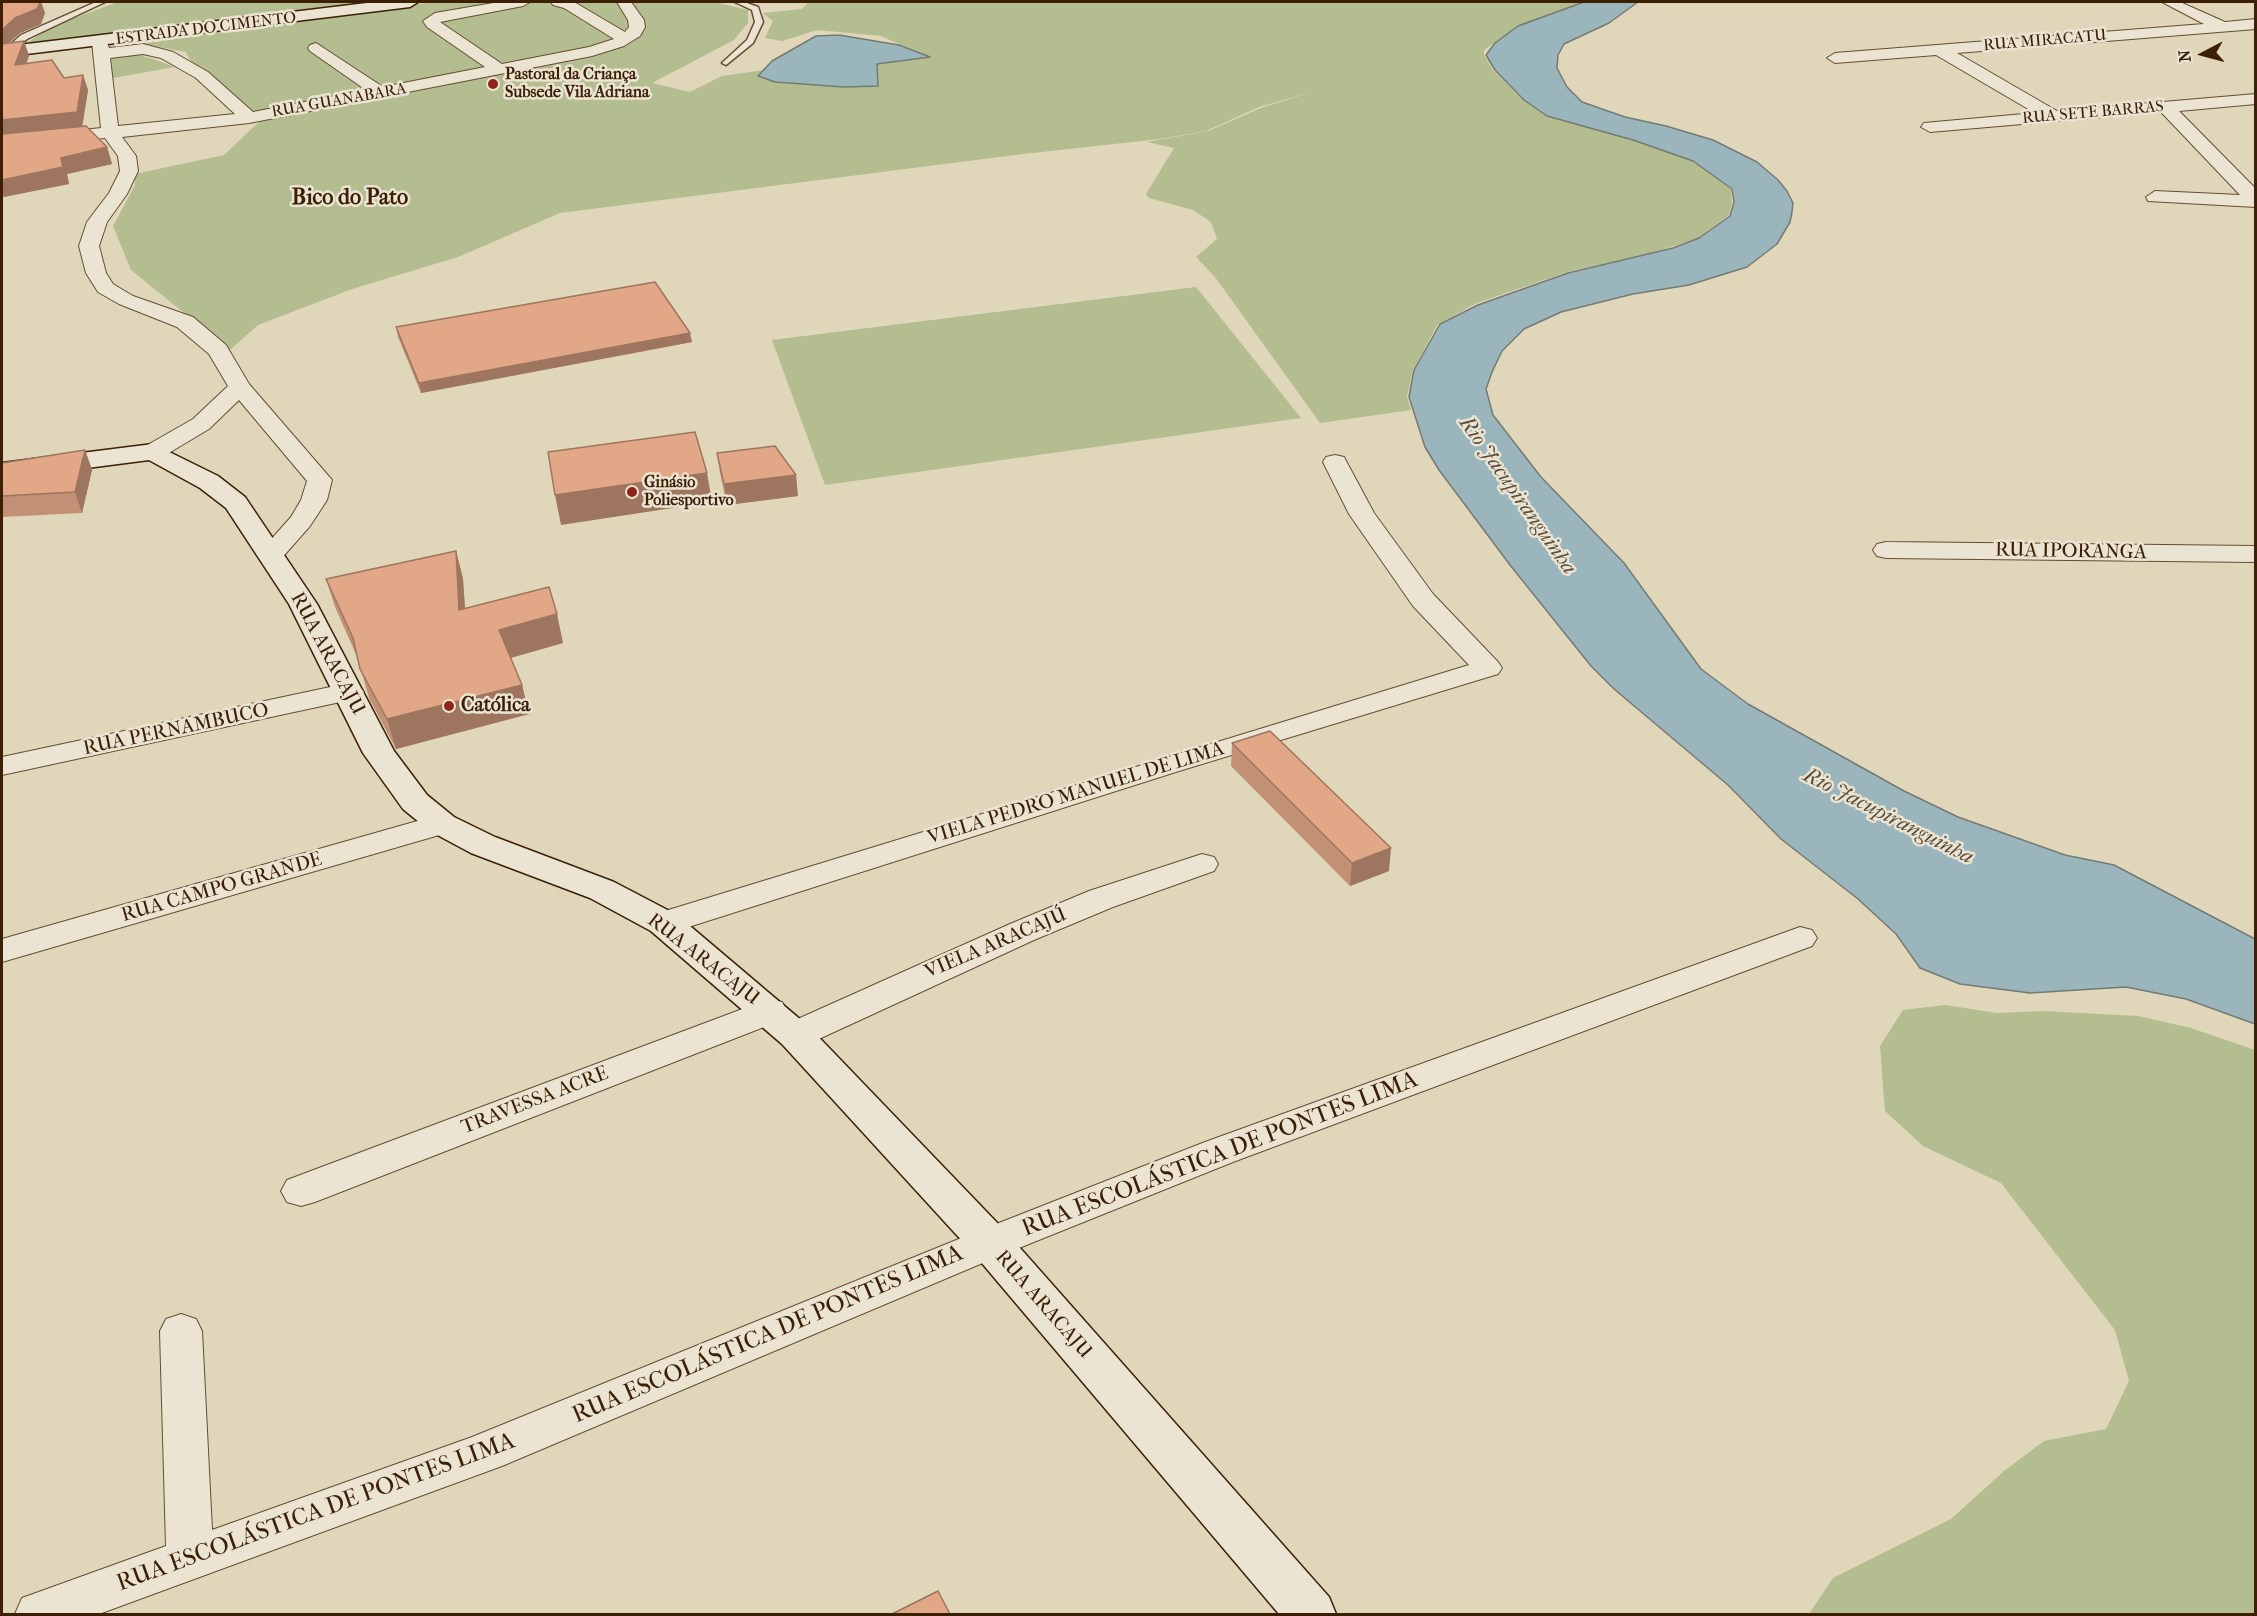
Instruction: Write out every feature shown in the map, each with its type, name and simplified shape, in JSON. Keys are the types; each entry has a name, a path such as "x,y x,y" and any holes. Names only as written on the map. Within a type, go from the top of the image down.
{"street":[{"name":"ESTRADA DO CIMENTO","path":"143,43 410,2"},
{"path":"500,70 432,24 431,21 440,16 523,2"},
{"path":"558,2 569,5 626,39 637,27 630,9 624,2"},
{"path":"2169,2 2256,41"},
{"name":"RUA MIRACATU","path":"1835,58 2256,24"},
{"name":"RUA GUANABARA","path":"2,144 249,117 382,94 592,51 626,39"},
{"path":"249,117 202,75 143,43 100,48 110,133 127,156 129,171 118,194 97,222 89,246 96,273 105,288 126,300 185,322 218,350 240,387 320,480 314,500 301,521 271,554"},
{"name":"ESTRADA DO CIMENTO","path":"4,52 100,48"},
{"path":"316,48 382,94"},
{"path":"1940,50 2053,116"},
{"name":"RUA SETE BARRAS","path":"1930,127 2256,99"},
{"path":"2165,106 2256,200"},
{"path":"2155,197 2256,200"},
{"path":"2,471 153,452 201,424 240,387"},
{"name":"RUA ARACAJU","path":"153,452 209,482 236,503 303,604 378,753 415,802 442,824 483,845 602,890 664,923 782,1023 990,1243 1311,1614"},
{"name":"VIELA PEDRO MANUEL DE LIMA","path":"664,923 1157,768 1488,668 1423,600 1362,514 1335,462"},
{"name":"RUA IPORANGA","path":"1886,550 2256,554"},
{"name":"RUA PERNAMBUCO","path":"2,766 349,692"},
{"name":"RUA CAMPO GRANDE","path":"2,951 442,824"},
{"name":"VIELA ARACAJÚ","path":"782,1023 1023,932 1101,899 1202,864"},
{"name":"RUA ESCOLÁSTICA DE PONTES LIMA","path":"39,1614 486,1452 990,1243 1219,1152 1800,938"},
{"name":"TRAVESSA ACRE","path":"301,1191 782,1023"},
{"path":"181,1331 190,1559"}],"lane":[{"path":"4,52 24,37 101,2"},
{"path":"726,63 750,41 759,22 755,9 740,2"}],"green space":[{"path":"118,2 394,2 20,48 50,27"},
{"path":"434,2 508,2 430,15 427,24 496,70 384,92 311,44 307,47 313,47 377,92 252,116 190,60 186,52 132,42"},
{"path":"526,2 555,2 564,5 622,39 503,68 436,23 447,15"},
{"path":"566,2 616,2 631,19 632,27 624,33"},
{"path":"628,2 714,2 748,10 748,23 734,40 652,83 690,92 722,76 764,70 758,76 775,82 844,87 878,86 876,64 929,57 881,36 817,30 782,41 765,38 773,21 763,13 802,9 809,2 1583,2 1518,26 1484,50 1484,55 1493,70 1523,100 1547,116 1633,140 1693,161 1731,189 1732,202 1729,215 1698,238 1655,252 1567,272 1477,303 1438,324 1413,370 1407,397 1411,410 1320,423 1215,277 1196,257 1217,239 1211,222 1193,210 1149,198 1146,194 1174,148 1147,142 1208,131 1261,108 1312,92 1259,107 1206,131 1160,139 1023,154 560,213 458,257 352,289 258,325 230,350 131,270 113,226 135,185 135,174 224,155 260,121 594,52 642,29"},
{"path":"113,48 153,59 175,67 108,79"},
{"path":"1196,287 1301,418 825,485 772,340"},
{"path":"1945,1005 1997,1013 2043,1011 2138,1016 2191,1028 2255,1050 2255,1614 1809,1614 1833,1578 1951,1519 2004,1471 2044,1441 2106,1429 2129,1381 2115,1330 2001,1183 1923,1146 1885,1111 1880,1046 1903,1010"}],"water":[{"name":"Rio Jacupiranguinha","path":"1584,2 1638,2 1609,23 1564,44 1558,55 1557,68 1567,87 1582,102 1625,117 1713,140 1757,162 1787,191 1793,203 1790,222 1777,244 1747,267 1689,285 1633,294 1561,312 1524,329 1502,351 1492,372 1486,389 1493,415 1541,477 1624,563 1701,669 1748,704 1904,791 1958,817 2065,855 2114,865 2255,939 2255,1024 2186,999 2126,987 2030,993 1960,984 1920,968 1896,934 1858,899 1781,839 1728,785 1614,689 1591,666 1510,565 1439,470 1425,447 1409,397 1414,370 1440,324 1478,305 1568,273 1673,248 1699,238 1730,216 1734,202 1732,189 1693,161 1633,140 1547,116 1524,100 1495,70 1486,55 1495,43 1518,26"},
{"path":"839,35 899,45 930,57 877,64 878,86 844,87 775,82 758,76 772,61 816,36"}],"building":[{"path":"2,2 40,2 37,9 15,18 2,30"},
{"path":"24,41 15,65 52,60 64,78 83,75 77,112 2,120 2,44"},
{"path":"86,126 107,147 61,158 63,167 2,180 2,134"},
{"path":"655,282 690,333 419,383 396,327"},
{"path":"695,432 707,473 555,495 548,452"},
{"path":"775,446 796,475 724,484 717,453"},
{"path":"85,450 75,492 2,496 2,463"},
{"path":"456,551 459,610 549,587 557,614 499,630 522,685 387,719 360,669 353,638 326,579"},
{"path":"1270,731 1391,848 1352,863 1232,743"},
{"path":"938,1591 950,1614 892,1614"}],"place":[{"name":"Pastoral da Criança Subsede Vila Adriana","path":"493,84"},
{"name":"Ginásio Poliesportivo","path":"632,492"},
{"name":"Católica","path":"449,706"}],"district":[{"name":"Bico do Pato","path":"350,199"}]}
